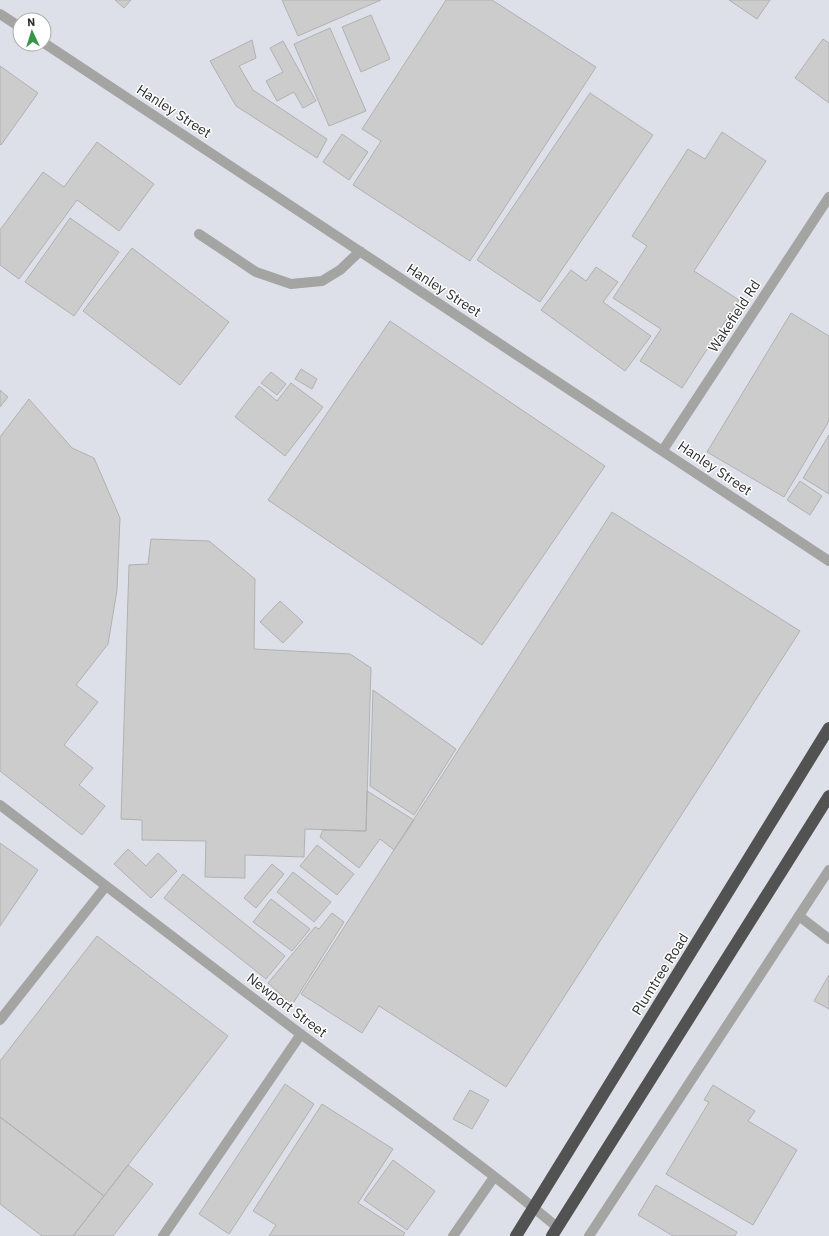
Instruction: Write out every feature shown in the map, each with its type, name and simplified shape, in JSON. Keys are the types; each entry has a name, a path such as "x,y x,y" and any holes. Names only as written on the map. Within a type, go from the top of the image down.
{"highway":[{"name":"Plumtree Road","path":"516,1236 829,728"},
{"path":"554,1232 829,796"}],"street":[{"path":"0,14 12,22"},
{"name":"Hanley Street","path":"52,48 663,450 829,561"},
{"name":"Wakefield Rd","path":"663,450 829,197"},
{"path":"200,234 256,272 290,284 322,281 340,270 360,251"},
{"name":"Newport Street","path":"0,805 301,1034 494,1177 534,1208 554,1232"},
{"path":"589,1236 829,870"},
{"path":"0,1020 106,886"},
{"path":"799,916 829,939"},
{"path":"163,1236 301,1034"},
{"path":"453,1236 494,1177"}],"shaded area":[{"path":"0,0 829,0 829,1236 0,1236"}],"building":[{"path":"115,0 131,0 124,8"},
{"path":"282,0 381,0 298,36"},
{"path":"446,0 492,0 596,67 470,261 353,185 381,141 362,129"},
{"path":"729,0 770,0 757,19"},
{"path":"371,15 390,59 361,72 342,27"},
{"path":"330,28 366,111 329,126 294,44"},
{"path":"823,39 829,43 829,103 795,78"},
{"path":"252,40 256,58 239,66 253,90 327,139 317,158 236,106 210,61"},
{"path":"283,41 316,101 303,108 294,92 277,101 266,81 283,72 270,48"},
{"path":"0,66 38,93 1,145 0,144"},
{"path":"590,93 653,135 540,302 477,260"},
{"path":"722,132 766,161 694,271 739,300 682,388 640,361 661,329 613,298 647,246 632,236 688,149 705,159"},
{"path":"342,134 368,152 349,180 323,162"},
{"path":"97,142 154,184 119,231 77,200 19,279 0,265 0,230 43,172 64,187"},
{"path":"70,218 119,252 74,316 25,282"},
{"path":"132,248 229,322 180,385 83,311"},
{"path":"596,267 618,282 603,302 651,336 625,371 541,310 571,270 586,281"},
{"path":"791,313 829,336 829,421 784,497 707,452"},
{"path":"390,321 605,466 482,645 268,500"},
{"path":"301,369 317,379 312,389 295,379"},
{"path":"271,372 286,384 277,395 261,383"},
{"path":"291,383 323,407 285,456 235,417 259,386 277,401"},
{"path":"0,390 8,397 0,407"},
{"path":"29,399 72,448 94,458 120,518 117,590 108,644 76,685 98,702 64,745 93,768 79,785 105,806 82,835 0,771 0,437"},
{"path":"829,435 829,494 803,478"},
{"path":"800,481 822,496 810,515 787,500"},
{"path":"612,512 800,631 506,1087 379,1006 362,1033 301,994"},
{"path":"151,539 209,541 255,579 254,649 350,654 371,668 366,831 305,829 304,857 245,855 245,878 205,877 206,841 142,840 142,820 121,819 129,565 148,564"},
{"path":"280,601 303,622 283,643 260,622"},
{"path":"373,690 456,749 414,815 370,786"},
{"path":"367,791 414,820 394,850 380,839 359,868 320,837 323,830 366,831"},
{"path":"0,843 38,870 0,926"},
{"path":"317,845 354,874 337,895 300,866"},
{"path":"128,849 146,866 158,853 177,871 151,898 114,864"},
{"path":"272,864 284,874 256,908 244,898"},
{"path":"293,872 331,902 314,922 277,892"},
{"path":"183,874 285,956 266,979 164,898"},
{"path":"271,899 310,929 292,951 253,922"},
{"path":"332,913 344,922 292,1005 268,983 315,927 319,929"},
{"path":"97,936 228,1036 104,1196 0,1117 0,1061"},
{"path":"829,975 829,1009 814,1001"},
{"path":"285,1084 314,1104 229,1234 199,1214"},
{"path":"713,1085 755,1111 748,1121 797,1150 753,1225 666,1174 709,1102 704,1100"},
{"path":"470,1090 489,1100 472,1129 453,1119"},
{"path":"322,1104 393,1149 358,1203 405,1233 403,1236 269,1236 276,1225 253,1211"},
{"path":"0,1117 104,1196 73,1236 42,1236 0,1204"},
{"path":"393,1160 435,1191 407,1230 364,1200"},
{"path":"128,1165 153,1184 113,1236 73,1236"},
{"path":"656,1185 737,1232 735,1236 673,1236 638,1215"}]}
